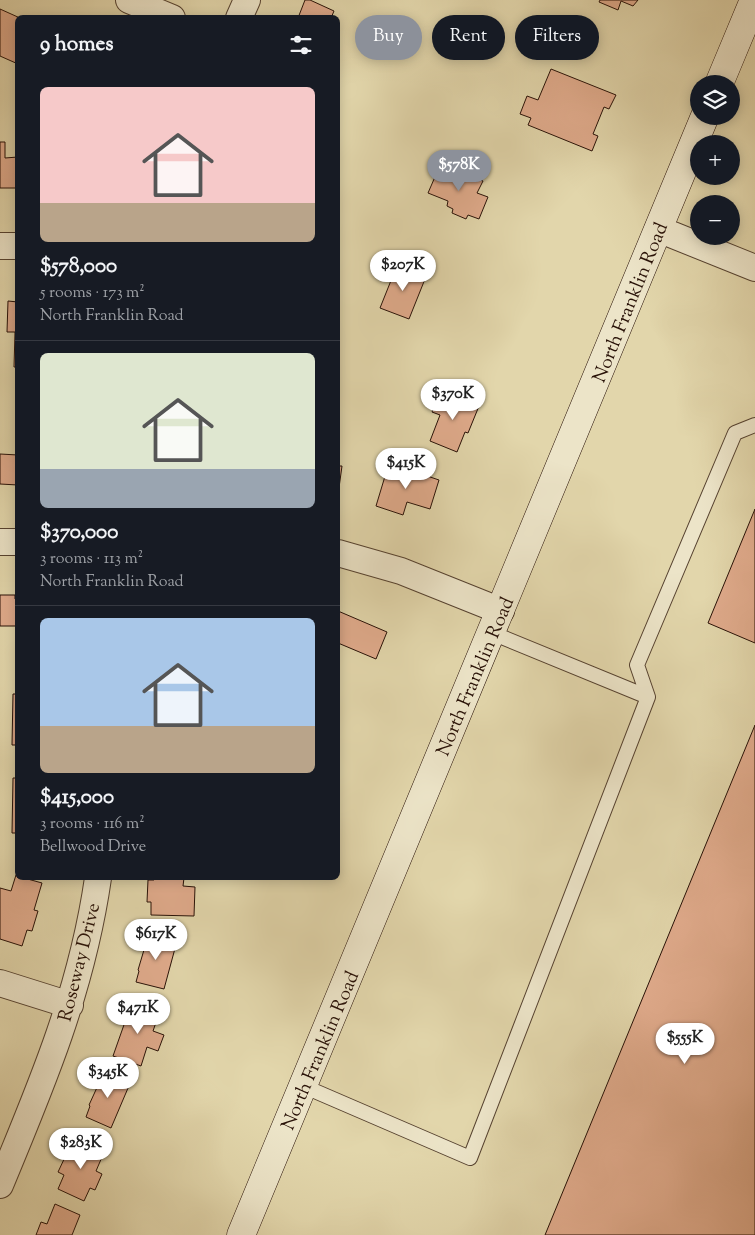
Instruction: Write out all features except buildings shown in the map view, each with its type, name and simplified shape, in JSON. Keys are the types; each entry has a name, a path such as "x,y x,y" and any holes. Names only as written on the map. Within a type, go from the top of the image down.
{"main road":[{"path":"723,75 754,0"},
{"name":"North Franklin Road","path":"242,1235 701,125"}],"street":[{"path":"129,0 165,15"},
{"path":"240,15 247,0"},
{"path":"658,228 755,268"},
{"path":"0,246 15,246"},
{"path":"0,542 15,542"},
{"path":"340,554 401,571 496,622"},
{"name":"Roseway Drive","path":"0,1185 70,1005 88,934 98,880"},
{"path":"0,983 70,1005"}],"lane":[{"path":"303,1086 470,1158 648,697 637,665 735,433 755,425"},
{"path":"496,622 648,697"}]}
